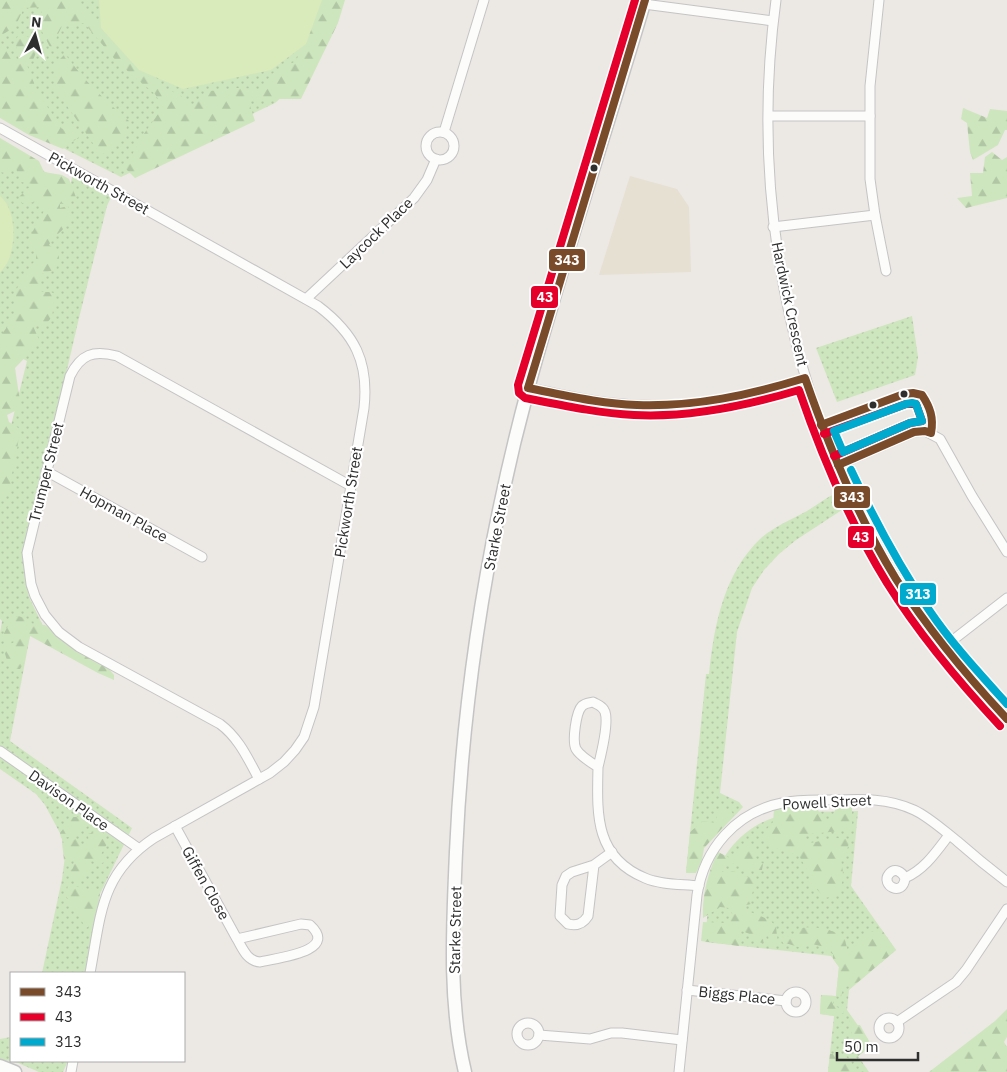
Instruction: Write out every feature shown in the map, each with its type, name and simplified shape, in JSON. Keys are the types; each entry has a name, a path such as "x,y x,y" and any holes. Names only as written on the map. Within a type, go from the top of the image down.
{"street":[{"path":"436,159 427,152 426,141 433,133 444,132 484,0"},
{"name":"Hardwick Crescent","path":"776,0 773,22 769,116 773,227 785,292 805,378 838,465 859,511 889,565 912,603 944,647 1007,720"},
{"path":"879,0 870,86 870,179 874,215 886,271"},
{"path":"645,2 773,22"},
{"name":"Starke Street","path":"463,1066 454,984 455,889 459,801 468,708 482,602 506,479 528,388 645,2"},
{"path":"769,116 870,116"},
{"name":"Pickworth Street","path":"0,128 318,306 342,326 352,342 363,370 365,394 351,486 314,707 304,737 290,756 272,772 138,848 120,868 107,892 90,972"},
{"name":"Laycock Place","path":"306,300 414,198 427,180 436,159 446,158 453,150 452,139 444,132"},
{"name":"Hardwick Crescent","path":"773,227 874,215"},
{"name":"Trumper Street","path":"259,779 231,732 220,724 79,647 59,632 45,615 35,596 31,584 28,553 70,376 76,364 87,356 102,352 117,356 351,486"},
{"path":"528,388 611,403 639,405 679,404 734,397 770,389 805,378"},
{"path":"838,465 914,432 925,431 935,435 944,444 972,496 1007,552"},
{"name":"Hopman Place","path":"46,471 202,557"},
{"path":"944,647 1007,598"},
{"path":"598,767 585,758 575,746 579,710 583,705 594,702 601,706 606,714 603,749 598,767 598,818 602,836 612,852 627,868 646,878 664,883 699,886"},
{"name":"Davison Place","path":"0,751 138,848"},
{"name":"Powell Street","path":"679,1072 699,886 709,856 729,830 750,814 782,803 848,799 885,800 925,816 1007,882"},
{"name":"Giffen Close","path":"175,826 237,939 248,957 254,962 309,950 317,942 318,936 310,925 301,924 237,939"},
{"path":"905,878 917,873 949,836"},
{"path":"594,865 588,916 579,925 568,924 560,916 563,880 572,872 594,865 612,852"},
{"path":"897,1022 956,982 1007,909"},
{"name":"Biggs Place","path":"687,990 786,1001"},
{"path":"539,1034 590,1039 611,1033 622,1033 682,1040"},
{"path":"0,1066 15,1072"},
{"path":"453,1072 463,1066"}],"shaded area":[{"path":"630,176 677,189 689,207 691,272 599,275"}],"green space":[{"path":"0,0 80,0 84,11 157,85 180,95 192,105 210,91 237,88 260,89 273,73 296,61 321,0 345,0 338,23 301,99 248,99 255,121 135,178 125,168 141,138 163,107 155,94 118,63 84,23 62,26 51,49 37,22 44,7 24,8 15,27 0,36"},
{"path":"10,0 335,0 313,69 275,103 121,177 0,113 0,12"},
{"path":"99,0 322,0 306,44 271,70 183,89 139,70 101,28"},
{"path":"19,35 31,39 37,50 33,60 27,65 37,91 62,129 71,122 79,137 63,149 29,135 0,118 0,46 6,47 11,56 19,63 15,40"},
{"path":"65,54 111,106 129,121 121,142 101,155 56,90 56,63"},
{"path":"963,108 987,118 990,109 1007,111 1007,130 1005,130 998,145 973,160 970,152 967,123 961,119"},
{"path":"0,138 39,161 44,172 62,175 69,179 77,200 60,204 60,208 68,206 69,219 64,228 49,245 58,251 59,259 56,269 42,274 39,283 40,292 55,294 52,317 44,326 33,326 40,342 15,368 21,408 7,415 9,422 20,429 10,492 0,497 0,337 16,314 16,290 36,260 36,250 28,240 44,211 39,202 22,203 19,197 28,188 34,190 32,184 21,182 15,166 5,173 0,172"},
{"path":"0,146 70,186 73,173 112,195 107,206 79,318 23,559 29,597 43,626 30,636 10,741 132,828 100,894 86,972 42,972 62,879 65,856 61,835 45,805 36,794 0,769 0,633 2,621 0,619 0,470 27,361 0,347"},
{"path":"992,152 1002,160 1007,157 1007,198 966,208 957,198 972,196 970,173 983,173 985,157"},
{"path":"0,196 12,217 13,243 9,259 0,273"},
{"path":"912,316 918,357 915,375 837,402 816,348"},
{"path":"836,493 845,508 796,540 779,554 764,570 752,588 737,632 720,793 739,802 743,807 704,848 686,873 706,674 709,674 718,619 730,583 748,552 761,538"},
{"path":"18,616 28,619 33,624 45,625 73,646 104,663 114,675 114,680 30,636 24,663 20,669 15,669 7,660 5,647 16,641 4,639 3,635 12,619"},
{"path":"815,803 822,819 831,820 838,803 850,803 852,807 852,830 798,835 810,843 836,838 850,839 846,854 841,861 842,884 836,893 825,898 810,882 808,871 799,856 772,847 764,839 766,830 773,822 774,809 789,805"},
{"path":"722,810 730,810 734,815 704,848 702,860 696,873 686,873 690,832 703,821 716,823 717,814"},
{"path":"858,811 851,886 896,950 849,990 847,1010 869,1041 866,1050 858,1056 869,1072 828,1072 834,1016 820,1014 821,995 836,996 839,967 831,956 705,942 708,905 714,879 720,865 727,853 746,832 771,819 794,813"},
{"path":"73,817 78,817 88,822 89,825 76,836 61,838 60,833"},
{"path":"98,831 103,833 107,844 100,856 107,858 105,862 99,864 90,860 89,869 78,881 71,879 69,871 73,868 74,861 64,860 62,843 76,839 82,845 89,843 88,834"},
{"path":"753,844 756,851 753,856 763,864 762,870 748,870 735,863 724,867 722,872 734,871 740,875 757,879 751,897 751,904 742,906 743,909 770,920 776,927 778,944 770,945 765,929 763,943 753,941 752,935 742,931 738,932 745,936 739,946 701,941 703,922 728,923 733,915 729,908 720,907 703,918 706,884 718,852 730,858 739,849"},
{"path":"68,885 94,890 100,894 95,923 86,928 66,896"},
{"path":"813,927 829,930 844,936 848,952 853,951 856,942 863,936 881,929 896,950 858,982 843,988 841,997 836,996 839,967 833,959 833,954 821,946 807,943 804,948 801,948 783,943 781,939 786,936 794,937 800,928"},
{"path":"821,995 834,996 833,1005 843,1010 844,1013 834,1016 820,1014"},
{"path":"1007,1009 1007,1037 1004,1042 1007,1047 1007,1072 929,1072 995,1021"},
{"path":"853,1019 856,1025 860,1025 869,1041 866,1050 858,1056 849,1021"},
{"path":"10,1037 10,1061 0,1059 0,1039"},
{"path":"830,1054 847,1057 856,1072 828,1072"},
{"path":"14,1062 68,1062 63,1072 39,1072"}],"transit line":[{"name":"43","path":"635,0 518,385 519,393 525,398 620,414 676,415 738,406 799,390 817,440 838,489 861,537 887,583 912,621 940,657 1000,726"},
{"name":"343","path":"645,0 528,388 609,403 659,405 722,399 764,390 805,378 824,430 856,506 896,579 948,651 1007,719"},
{"name":"343","path":"821,425 904,394 922,395 929,408 932,418 931,433 925,431 914,432 838,465"},
{"name":"313","path":"912,403 916,404 922,421 910,423 843,452 834,431 912,403"},
{"name":"43","path":"824,434 906,404 916,404 922,421 910,423 834,456"},
{"name":"313","path":"851,470 887,542 929,610 957,647 1007,704"}]}
